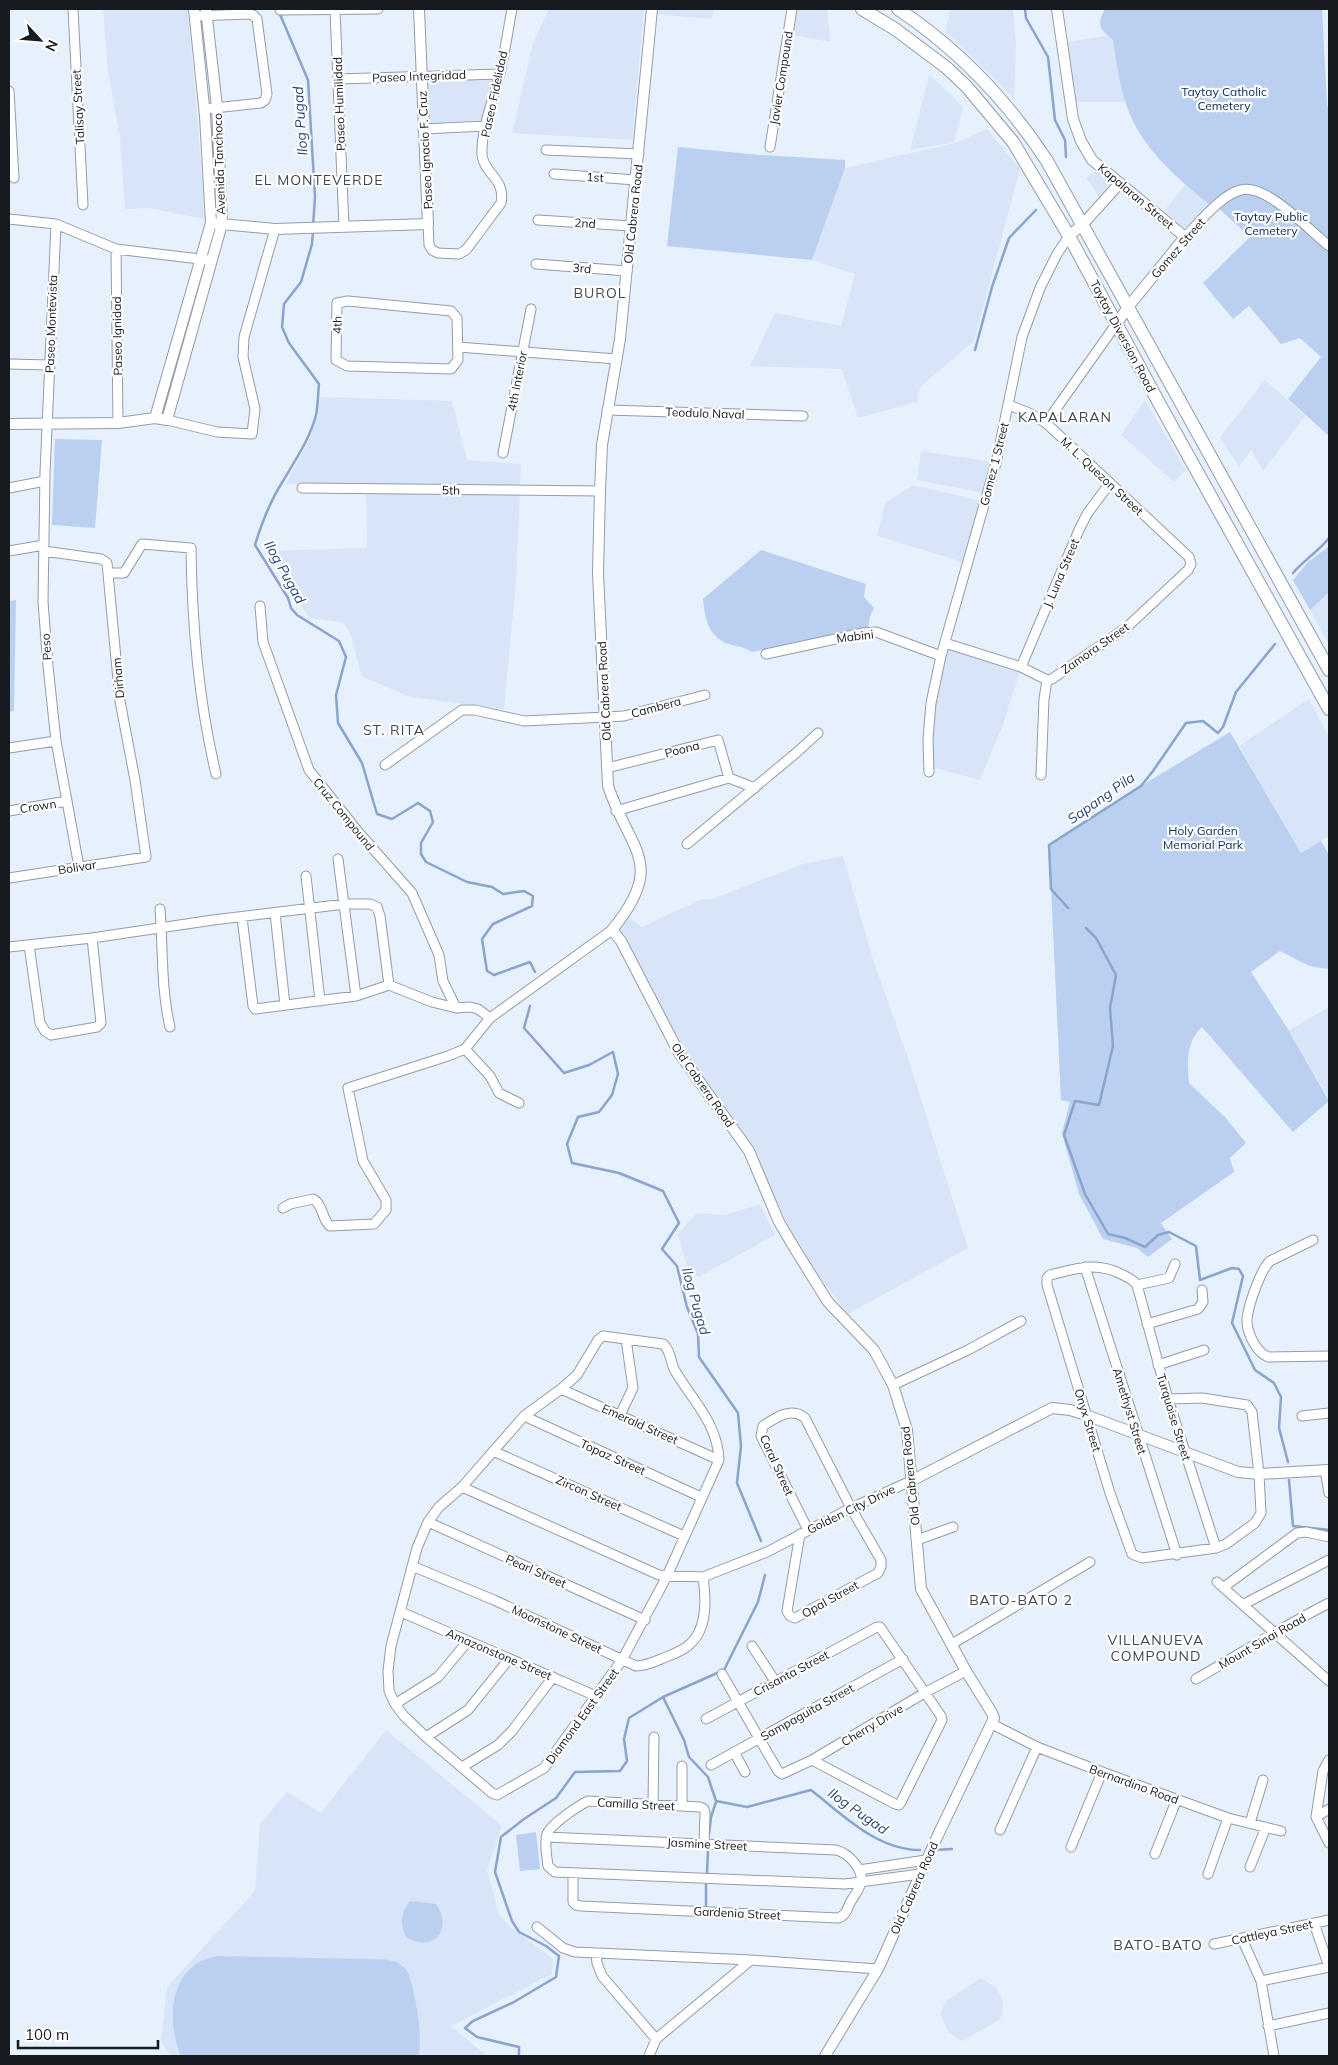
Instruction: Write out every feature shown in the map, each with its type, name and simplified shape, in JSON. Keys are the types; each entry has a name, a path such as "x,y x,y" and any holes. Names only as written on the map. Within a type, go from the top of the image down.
{"main road":[{"name":"Taytay Diversion Road","path":"862,9 922,48 967,87 1013,142 1069,236 1260,587 1329,709"},
{"name":"Taytay Diversion Road","path":"898,9 935,36 967,64 1009,110 1047,160 1329,670"},
{"path":"1260,587 1277,578"}],"street":[{"name":"Talisay Street","path":"73,9 83,205"},
{"path":"280,10 378,9"},
{"name":"Paseo Ignacio F. Cruz","path":"216,224 275,228 314,228 428,224 419,9"},
{"name":"Paseo Fidelidad","path":"428,224 429,245 432,250 459,254 466,250 501,203 503,194 500,184 482,156 486,126 500,74 512,9"},
{"name":"Old Cabrera Road","path":"652,9 617,359 602,444 598,573 608,786 616,811 636,846 641,862 640,886 627,911 612,930 622,941 679,1053 748,1151 779,1222 800,1257 828,1302 874,1350 893,1385 907,1430 922,1589 966,1671 994,1718 926,1860 878,1969 825,2056"},
{"name":"Javier Compound","path":"770,147 792,9"},
{"name":"Kapalaran Street","path":"1057,9 1073,119 1077,132 1092,160 1185,237"},
{"name":"Paseo Humilidad","path":"335,10 344,227"},
{"path":"194,12 248,14 253,15 257,19 267,94 265,100 261,103 204,109"},
{"name":"Avenida Tanchoco","path":"194,12 216,224"},
{"name":"Avenida Tanchoco","path":"167,420 216,224 217,108 206,12"},
{"name":"Paseo Integridad","path":"338,79 500,74"},
{"path":"9,91 14,178"},
{"path":"423,129 486,126"},
{"path":"546,150 639,154"},
{"name":"1st","path":"554,174 636,180"},
{"name":"Gomez 1 Street","path":"929,772 928,739 931,703 941,656 996,463 1022,337 1040,288 1069,236 1083,224 1120,183"},
{"name":"Gomez Street","path":"1117,323 1185,237 1230,195 1240,190 1252,189 1263,193 1329,246"},
{"path":"9,219 56,224 116,249 206,260"},
{"name":"2nd","path":"538,220 631,226"},
{"name":"Paseo Montevista","path":"47,424 56,224"},
{"path":"9,424 118,423 155,418 218,432 252,434 255,409 243,357 244,337 275,228"},
{"name":"Paseo Ignidad","path":"116,249 118,423"},
{"name":"Avenida Tanchoco","path":"155,418 206,260"},
{"name":"3rd","path":"536,264 627,271"},
{"name":"4th","path":"348,301 451,311 457,318 458,347 458,360 451,369 347,366 336,360 337,303 348,301"},
{"name":"4th Interior","path":"503,453 531,309"},
{"path":"1046,422 1117,323"},
{"path":"458,347 617,359"},
{"path":"9,364 49,365"},
{"name":"M. L. Quezon Street","path":"1009,405 1046,422 1188,557"},
{"name":"Teodulo Naval","path":"607,410 803,416"},
{"name":"Peso","path":"47,424 43,602 56,741 80,867"},
{"path":"9,488 45,481"},
{"name":"J. Luna Street","path":"1021,667 1079,530 1087,514 1110,483"},
{"name":"5th","path":"302,488 600,491"},
{"path":"9,551 44,548 101,559 107,563 109,573 124,573 142,544 191,548 192,613 197,678 216,774"},
{"name":"Zamora Street","path":"946,642 1021,667 1047,680 1052,679 1127,628 1188,570 1191,564 1188,557"},
{"name":"Dirham","path":"109,573 120,702 135,780 146,857"},
{"name":"Cruz Compound","path":"260,606 263,642 309,770 360,834 412,893 439,955 443,981 456,1008"},
{"name":"Mabini","path":"766,654 876,632 941,656"},
{"path":"1041,775 1044,699 1047,680"},
{"name":"Cambera","path":"385,765 462,710 475,710 524,721 624,716 705,694"},
{"path":"687,844 818,733"},
{"name":"Poona","path":"607,768 718,740 729,778"},
{"path":"9,748 56,741"},
{"path":"616,811 729,778 755,788"},
{"name":"Crown","path":"9,811 67,801"},
{"name":"Bolivar","path":"9,878 146,857"},
{"path":"338,859 356,996"},
{"path":"306,876 320,1001"},
{"path":"9,947 92,938 161,927 345,904 370,904 377,907 389,985"},
{"path":"160,909 162,971 170,1027"},
{"path":"275,913 285,1005"},
{"path":"242,918 252,1006 255,1009 356,996 389,985 432,1002 456,1008 470,1007 478,1009 490,1018"},
{"path":"283,1208 290,1204 313,1199 318,1202 326,1222 330,1226 374,1224 386,1210 386,1200 363,1162 348,1088 465,1049 490,1018 612,930"},
{"path":"29,945 40,1024 45,1031 51,1034 97,1027 101,1023 92,938"},
{"path":"465,1049 490,1076 499,1093 519,1103"},
{"path":"1313,1240 1267,1264 1256,1288 1247,1320 1253,1342 1262,1355 1268,1357 1329,1356"},
{"path":"1085,1267 1100,1266 1116,1271 1130,1278 1137,1285 1169,1278 1175,1264"},
{"name":"Onyx Street","path":"1085,1267 1050,1274 1047,1278 1047,1285 1110,1494 1132,1554 1142,1558 1176,1555"},
{"name":"Amethyst Street","path":"1085,1267 1176,1555"},
{"name":"Turquoise Street","path":"1137,1285 1168,1399 1216,1548"},
{"path":"1147,1324 1198,1309 1203,1302 1202,1290"},
{"path":"893,1385 968,1350 1021,1321"},
{"name":"Diamond East Street","path":"626,1339 603,1336 600,1338 577,1374 561,1389 524,1416 462,1487 439,1507 428,1522 417,1548 391,1646 388,1671 389,1691 395,1704 404,1716 426,1737 492,1793 497,1795 502,1794 544,1768 622,1660 645,1620 719,1460"},
{"path":"620,1415 633,1388 626,1339 663,1344 668,1349 673,1367 711,1425 719,1460"},
{"path":"1158,1365 1204,1350"},
{"name":"Emerald Street","path":"561,1389 719,1460"},
{"path":"1168,1399 1202,1398 1248,1406 1252,1412 1259,1474 1261,1513 1255,1523 1226,1544 1216,1548 1176,1555"},
{"name":"Golden City Drive","path":"462,1487 659,1575 703,1577 766,1552 1052,1408 1086,1415 1238,1472 1259,1474 1327,1470"},
{"name":"Coral Street","path":"804,1532 761,1436 763,1426 778,1417 793,1412 800,1413 805,1418 851,1508"},
{"path":"1302,1416 1329,1413"},
{"name":"Topaz Street","path":"524,1416 701,1497"},
{"name":"Zircon Street","path":"493,1450 684,1536"},
{"path":"1327,1470 1329,1493"},
{"name":"Opal Street","path":"804,1532 787,1611 790,1616 795,1618 878,1573 881,1567 880,1560 851,1508"},
{"name":"Pearl Street","path":"428,1522 645,1620"},
{"path":"917,1540 953,1527"},
{"path":"1329,1537 1306,1532 1297,1533 1221,1584 1329,1682"},
{"path":"1244,1604 1329,1560"},
{"path":"952,1644 1090,1562"},
{"name":"Moonstone Street","path":"412,1566 494,1600 636,1666 643,1666 691,1644 700,1629 704,1616 706,1599 703,1577"},
{"name":"Mount Sinai Road","path":"1196,1679 1290,1623 1329,1603"},
{"name":"Amazonstone Street","path":"401,1612 596,1696"},
{"name":"Crisanta Street","path":"706,1719 877,1627 884,1629 904,1659"},
{"path":"395,1704 438,1677 468,1641"},
{"path":"752,1646 776,1682"},
{"path":"426,1737 468,1710 509,1658"},
{"path":"812,1760 894,1804 899,1805 902,1802 942,1720 904,1659"},
{"name":"Sampaguita Street","path":"712,1765 904,1659"},
{"name":"Cherry Drive","path":"760,1738 778,1771 782,1774 787,1773 926,1692 966,1671"},
{"path":"722,1674 760,1738"},
{"path":"462,1767 498,1745 512,1731 553,1677"},
{"name":"Bernardino Road","path":"992,1724 1037,1747 1102,1772 1228,1818 1281,1831"},
{"path":"653,1805 654,1737"},
{"path":"1000,1830 1037,1747"},
{"path":"734,1752 745,1772"},
{"path":"1329,1760 1324,1771 1316,1817 1329,1843"},
{"path":"682,1766 682,1806"},
{"path":"1071,1847 1102,1772"},
{"path":"1250,1823 1263,1780"},
{"path":"1155,1854 1178,1799"},
{"name":"Camilla Street","path":"546,1837 552,1827 580,1804 588,1802 682,1806 704,1809 704,1844"},
{"path":"1316,1817 1329,1810"},
{"path":"1208,1874 1228,1818"},
{"path":"1250,1867 1266,1827"},
{"path":"546,1837 548,1866 556,1872 845,1884 920,1874"},
{"name":"Jasmine Street","path":"546,1837 836,1850 846,1854 859,1870"},
{"path":"861,1882 859,1870 926,1860"},
{"name":"Gardenia Street","path":"573,1873 573,1902 581,1906 838,1918 845,1914 861,1882"},
{"name":"Cattleya Street","path":"1214,1944 1329,1920"},
{"path":"1261,1981 1329,1967 1314,1923"},
{"path":"536,1927 569,1951 751,1960 878,1969"},
{"path":"1242,1939 1261,1981 1274,2056"},
{"path":"596,1953 597,1963 602,1976 656,2038"},
{"path":"649,2056 656,2038 751,1960"},
{"path":"1268,2026 1329,2012"}],"shaded area":[{"path":"103,9 188,9 204,219 149,208 125,209 120,138 108,71"},
{"path":"549,9 644,9 632,140 512,133 533,43"},
{"path":"657,9 713,9 712,19 656,14"},
{"path":"796,9 827,9 831,42 792,35"},
{"path":"951,9 1013,9 1016,44 1014,98 945,31"},
{"path":"1107,36 1113,40 1125,102 1075,102 1066,42"},
{"path":"929,74 963,107 954,142 910,150"},
{"path":"494,79 482,120 428,123 426,81"},
{"path":"987,129 1020,169 974,341 920,387 917,402 858,418 842,369 750,366 775,313 841,326 855,274 812,260 845,168 955,143"},
{"path":"1096,171 1112,186 1100,198 1086,178"},
{"path":"1186,184 1211,206 1189,227 1183,227 1164,211"},
{"path":"1265,380 1305,416 1263,471 1251,450 1239,467 1220,437"},
{"path":"320,397 452,401 467,460 521,464 516,582 504,709 410,697 361,676 352,638 343,622 309,618 268,551 367,548 366,484 286,484 310,438 318,414"},
{"path":"1145,400 1186,470 1174,482 1121,435"},
{"path":"921,451 993,462 985,493 917,480"},
{"path":"913,485 982,501 963,562 877,536 885,503"},
{"path":"1329,592 1329,645 1310,610"},
{"path":"947,646 1020,671 1003,725 980,780 935,768 928,746 933,702"},
{"path":"1309,699 1329,737 1329,836 1301,853 1239,746"},
{"path":"843,856 873,959 909,1061 968,1248 848,1314 807,1260 772,1195 686,1057 618,929 628,917 642,927 702,899 712,899 803,864"},
{"path":"1329,1007 1329,1099 1289,1030"},
{"path":"760,1204 775,1235 698,1277 687,1267 678,1234 697,1213 725,1215"},
{"path":"386,1730 502,1826 487,1869 499,1914 510,1927 553,1959 552,1974 451,2026 487,2056 170,2056 161,2041 167,1987 255,1891 260,1824 287,1792 321,1813"},
{"path":"981,1978 996,1988 1001,1996 1003,2005 1001,2019 962,2041 948,2032 940,2013 947,2000"}],"green space":[{"name":"Taytay Catholic Cemetery","path":"1105,9 1322,9 1327,106 1329,108 1329,436 1288,399 1321,357 1300,338 1281,344 1249,306 1233,319 1203,283 1250,237 1215,205 1211,206 1172,172 1139,133 1125,101 1113,40 1102,30 1100,23"},
{"path":"678,147 760,155 845,160 845,168 812,260 667,246"},
{"path":"55,439 102,440 95,528 52,525"},
{"path":"1329,546 1329,592 1310,610 1293,580 1308,562"},
{"path":"761,550 866,584 864,597 874,608 870,616 868,629 752,652 722,641 709,628 703,599"},
{"path":"16,600 14,711 9,712 9,601"},
{"name":"Holy Garden Memorial Park","path":"1230,732 1301,853 1321,841 1329,855 1329,969 1309,966 1280,951 1251,972 1289,1031 1329,1101 1293,1132 1202,1027 1190,1046 1188,1060 1189,1083 1225,1117 1246,1143 1230,1158 1234,1172 1161,1223 1172,1239 1148,1257 1137,1248 1103,1239 1079,1194 1062,1133 1070,1102 1061,1100 1049,845"},
{"path":"536,1832 540,1869 520,1871 516,1835"},
{"path":"410,1901 436,1904 441,1913 442,1930 432,1941 425,1943 406,1937 402,1918 404,1910"},
{"path":"217,1956 391,1960 398,1963 407,1971 416,2001 420,2038 418,2056 181,2056 174,2032 173,2007 175,1995 180,1983 196,1964"}],"waterway":[{"path":"1025,9 1026,18 1048,57 1055,120 1065,140 1066,157"},
{"name":"Ilog Pugad","path":"279,12 308,80 315,197 313,226"},
{"path":"975,350 992,287 1009,238 1036,210"},
{"name":"Ilog Pugad","path":"313,231 312,244 301,282 284,304 282,327 289,343 319,384 316,415 306,441 270,504 255,545 288,598 291,608 297,615 339,641 346,657 336,695 338,723 362,763 377,814 392,819 418,803 430,811 433,822 421,843 421,854 426,862 467,882 492,887 503,894 524,891 533,896 532,906 493,924 482,939 487,971 494,975 530,962 535,972"},
{"name":"Sapang Pila","path":"1293,573 1329,538"},
{"name":"Sapang Pila","path":"1068,908 1051,889 1049,845 1141,786 1186,723 1203,721 1218,733 1223,727 1236,692 1275,644"},
{"name":"Sapang Pila","path":"1086,928 1096,938 1116,975 1110,1008 1113,1046 1099,1105 1075,1101 1064,1135 1085,1194 1108,1234 1125,1238 1145,1247 1158,1235 1169,1232 1196,1246 1200,1280 1232,1268 1239,1269 1243,1276 1232,1323 1255,1370 1274,1383 1281,1397 1279,1428 1288,1462"},
{"name":"Ilog Pugad","path":"530,1006 524,1028 564,1073 589,1065 613,1052 618,1074 612,1095 599,1112 578,1117 567,1144 572,1163 619,1173 663,1191 679,1223 662,1249 677,1266 687,1307 698,1334 699,1357 738,1413 741,1446 737,1483 761,1541"},
{"name":"Sapang Pila","path":"1289,1480 1293,1526 1329,1530"},
{"name":"Ilog Pugad","path":"765,1575 758,1602 724,1670 663,1697 684,1740 689,1757 708,1777 716,1801 747,1807 811,1790 848,1820 875,1838 889,1844 920,1850"},
{"path":"519,2056 519,2047 477,2037 465,2028 473,2021 514,2002 556,1977 559,1956 546,1946 519,1932 512,1921 495,1872 501,1837 556,1798 575,1772 620,1771 627,1761 624,1739 629,1718 663,1697"},
{"path":"709,1834 711,1817 716,1802"},
{"name":"Ilog Pugad","path":"935,1850 952,1849"},
{"path":"707,1873 708,1851"},
{"path":"706,1883 706,1909"}],"district":[{"name":"EL MONTEVERDE","path":"319,180"},
{"name":"BUROL","path":"600,293"},
{"name":"KAPALARAN","path":"1065,417"},
{"name":"ST. RITA","path":"394,730"},
{"name":"BATO-BATO 2","path":"1021,1600"},
{"name":"VILLANUEVA COMPOUND","path":"1156,1648"},
{"name":"BATO-BATO","path":"1158,1945"}],"park label":[{"name":"Taytay Public Cemetery","path":"1271,223"}]}
